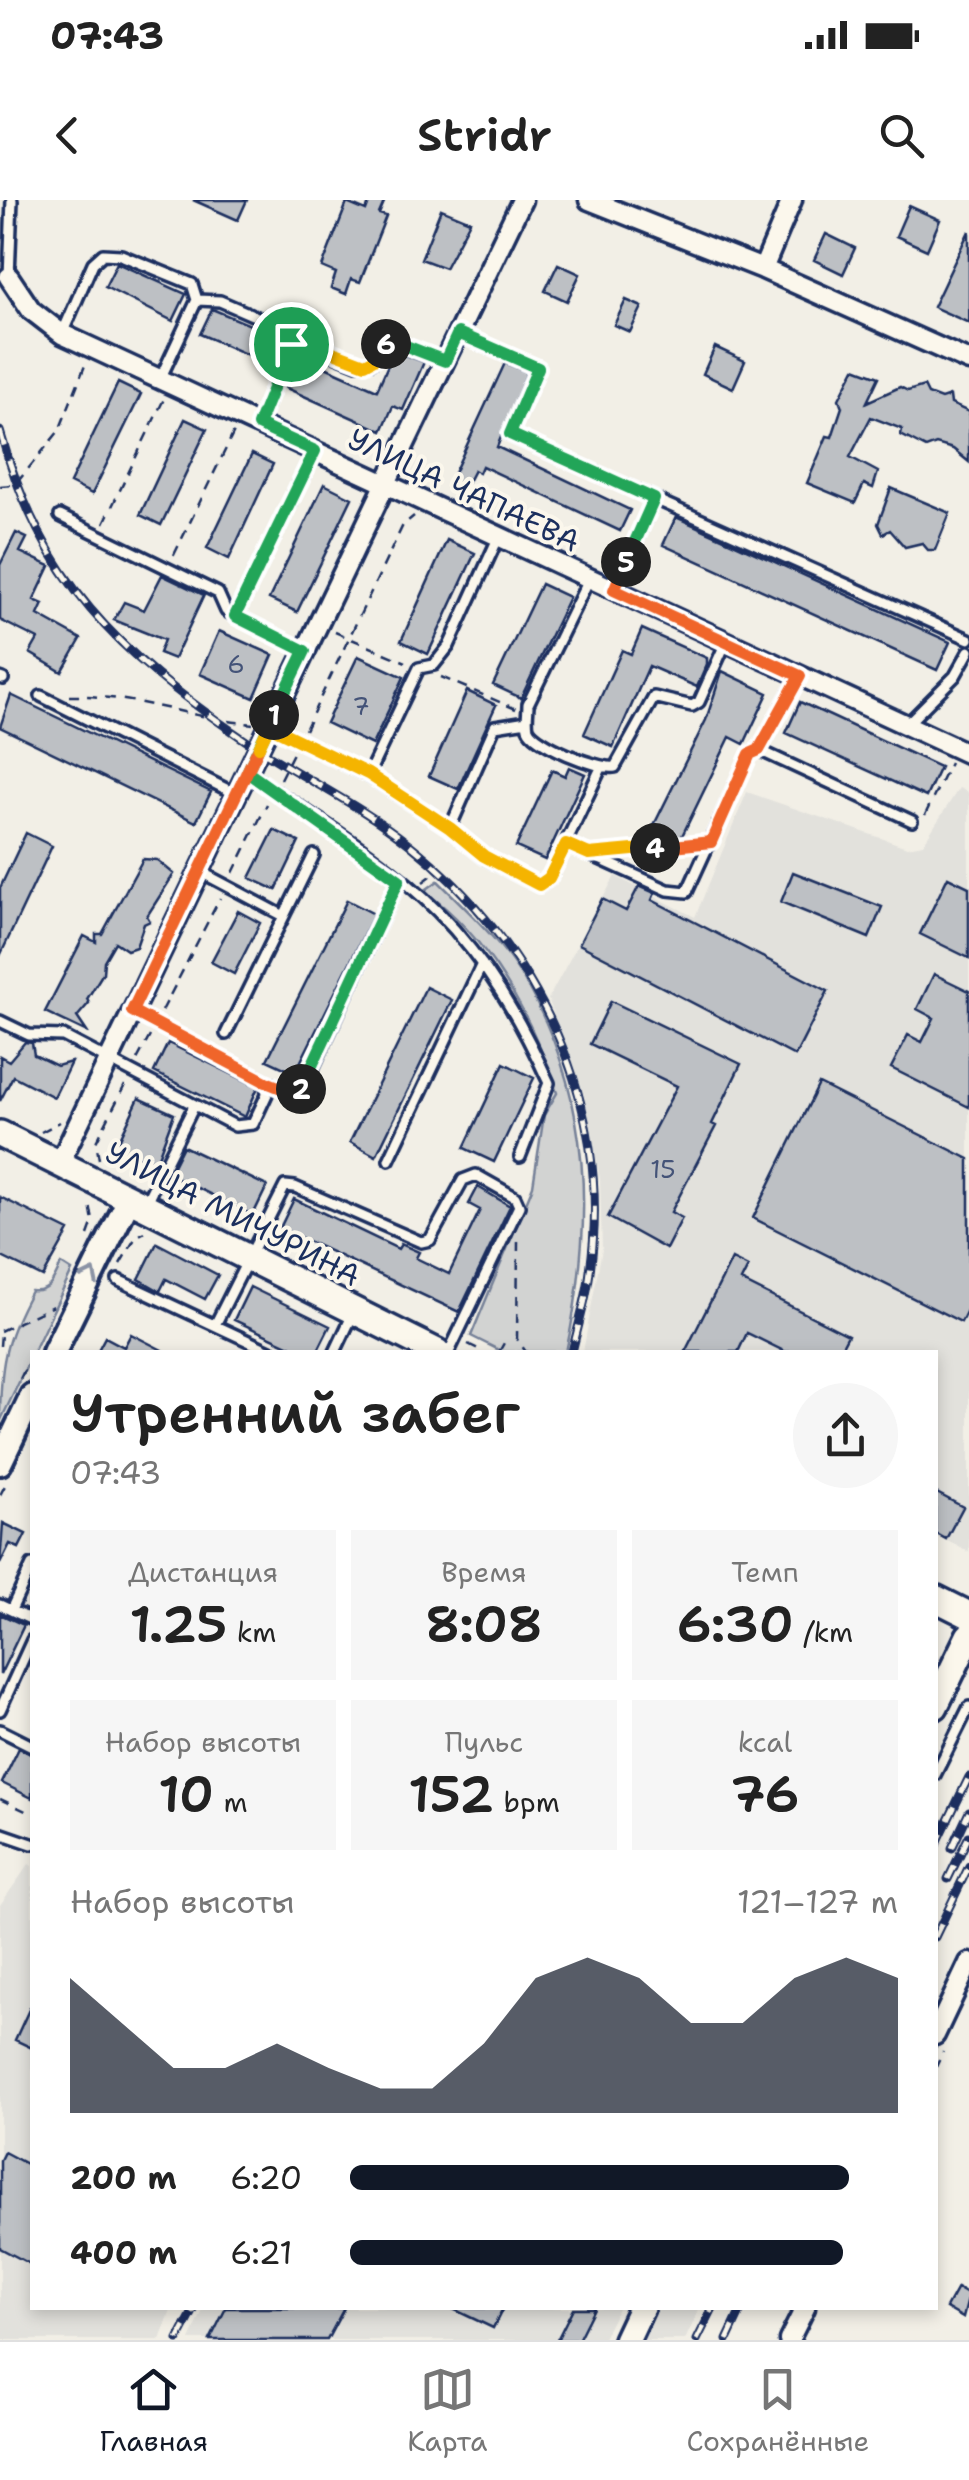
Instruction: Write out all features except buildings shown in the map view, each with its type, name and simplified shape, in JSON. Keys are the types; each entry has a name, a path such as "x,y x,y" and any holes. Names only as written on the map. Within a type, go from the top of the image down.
{"main road":[{"name":"УЛИЦА МИЧУРИНА","path":"0,1134 433,1350"},
{"path":"938,1600 969,1615"},
{"path":"938,1701 968,1646"},
{"path":"626,2340 641,2310"}],"street":[{"path":"70,1168 107,1063 522,200"},
{"path":"589,200 763,269 969,361"},
{"path":"763,269 792,200"},
{"name":"УЛИЦА ЧАПАЕВА","path":"9,277 31,310 62,334 963,752"},
{"path":"55,1350 137,1202"},
{"path":"0,1462 30,1400"},
{"path":"938,2028 969,1963"},
{"path":"789,2340 804,2310"}],"lane":[{"path":"9,277 12,200"},
{"path":"62,334 94,263 103,254 121,256 192,284 196,300 166,382"},
{"path":"196,300 220,301 285,329 291,344 250,421"},
{"path":"458,333 538,368 510,434 969,640"},
{"path":"291,344 307,342 365,364 376,358 390,341 445,361"},
{"path":"235,616 315,451"},
{"path":"614,590 654,499"},
{"path":"60,516 218,593 226,612 305,651"},
{"path":"368,774 418,668 434,665 449,646 498,536"},
{"path":"589,578 528,704 527,721 537,739 601,768 615,768 654,697 692,706 699,702 726,642"},
{"path":"906,725 955,676 969,651"},
{"path":"566,844 679,894 693,884 750,754 759,750 800,676"},
{"path":"40,696 236,794"},
{"path":"450,828 495,726 507,721 527,721"},
{"path":"269,726 368,774 450,828 484,856 539,885 549,878 601,768"},
{"path":"759,750 912,820"},
{"path":"247,772 436,910 482,964 520,1018 549,1083 520,1157"},
{"path":"226,1034 314,854"},
{"path":"199,871 284,916"},
{"path":"132,1011 266,1082 297,1092 305,1086 399,880"},
{"path":"389,1160 482,964"},
{"path":"0,1021 29,1034 62,1036 107,1063 248,1128 267,1094 266,1082"},
{"path":"137,1202 194,1106"},
{"path":"215,1325 285,1186 295,1186 421,1242 430,1240 463,1180 476,1175 514,1197 519,1206 450,1350"},
{"path":"118,1280 268,1350"},
{"path":"336,1350 354,1312"},
{"path":"11,1610 30,1570"},
{"path":"0,1605 30,1619"},
{"path":"0,1710 30,1644"},
{"path":"938,1769 969,1707"},
{"path":"0,1730 30,1745"},
{"path":"0,1833 30,1843"}],"path":[{"path":"0,486 15,485 59,431 92,348"},
{"path":"98,534 166,382"},
{"path":"167,568 250,421"},
{"path":"40,696 115,694 180,714 269,726"},
{"path":"912,820 924,816 963,752"},
{"path":"589,854 711,842"},
{"path":"70,1168 71,1193 89,1202 94,1222 88,1237"},
{"path":"519,1206 517,1339 525,1350"},
{"path":"0,1346 0,1330 55,1306 48,1321"},
{"path":"500,1350 504,1343"},
{"path":"0,1798 30,1813"}],"shaded area":[{"path":"959,788 969,793 969,1552 938,1536 938,1350 583,1350 602,1249 600,1179 584,1095 548,999 615,876 695,917 747,792 907,847 923,844"},
{"path":"438,881 506,953 547,1025 564,1070 575,1116 583,1209 581,1256 566,1350 499,1350 471,1336 533,1186 544,1115 557,1093 535,1036 506,981 469,932 424,891"},
{"path":"61,1264 72,1271 34,1350 30,1350 30,1359 0,1422 9,1339 31,1291 47,1288"},
{"path":"30,1865 30,2310 171,2310 160,2340 0,2340 0,1905"},
{"path":"203,2310 617,2310 602,2340 190,2340"},
{"path":"657,2310 699,2310 685,2340 642,2340"}],"railway":[{"path":"0,431 17,484 38,530 62,571 122,643 157,675 242,738 369,815 409,844 455,885 495,931 529,980 557,1034 577,1090 590,1149 594,1209 590,1271 573,1350"},
{"path":"938,1841 969,1777"},
{"path":"952,1848 969,1812"},
{"path":"948,1879 969,1836"},
{"path":"938,1931 969,1866"},
{"path":"178,2340 194,2310"},
{"path":"697,2340 712,2310"},
{"path":"727,2340 741,2310"}],"route":[{"path":"291,344 258,425 315,451 235,616 305,651 259,747 255,756 247,772 399,880 305,1086 297,1092 266,1082 132,1011 269,726 368,774 450,828 484,856 539,885 549,878 566,844 589,854 711,842 750,754 759,750 800,676 614,590 654,499 510,434 538,368 458,333 445,361 390,341 372,362 365,364 307,342 291,344"}]}
